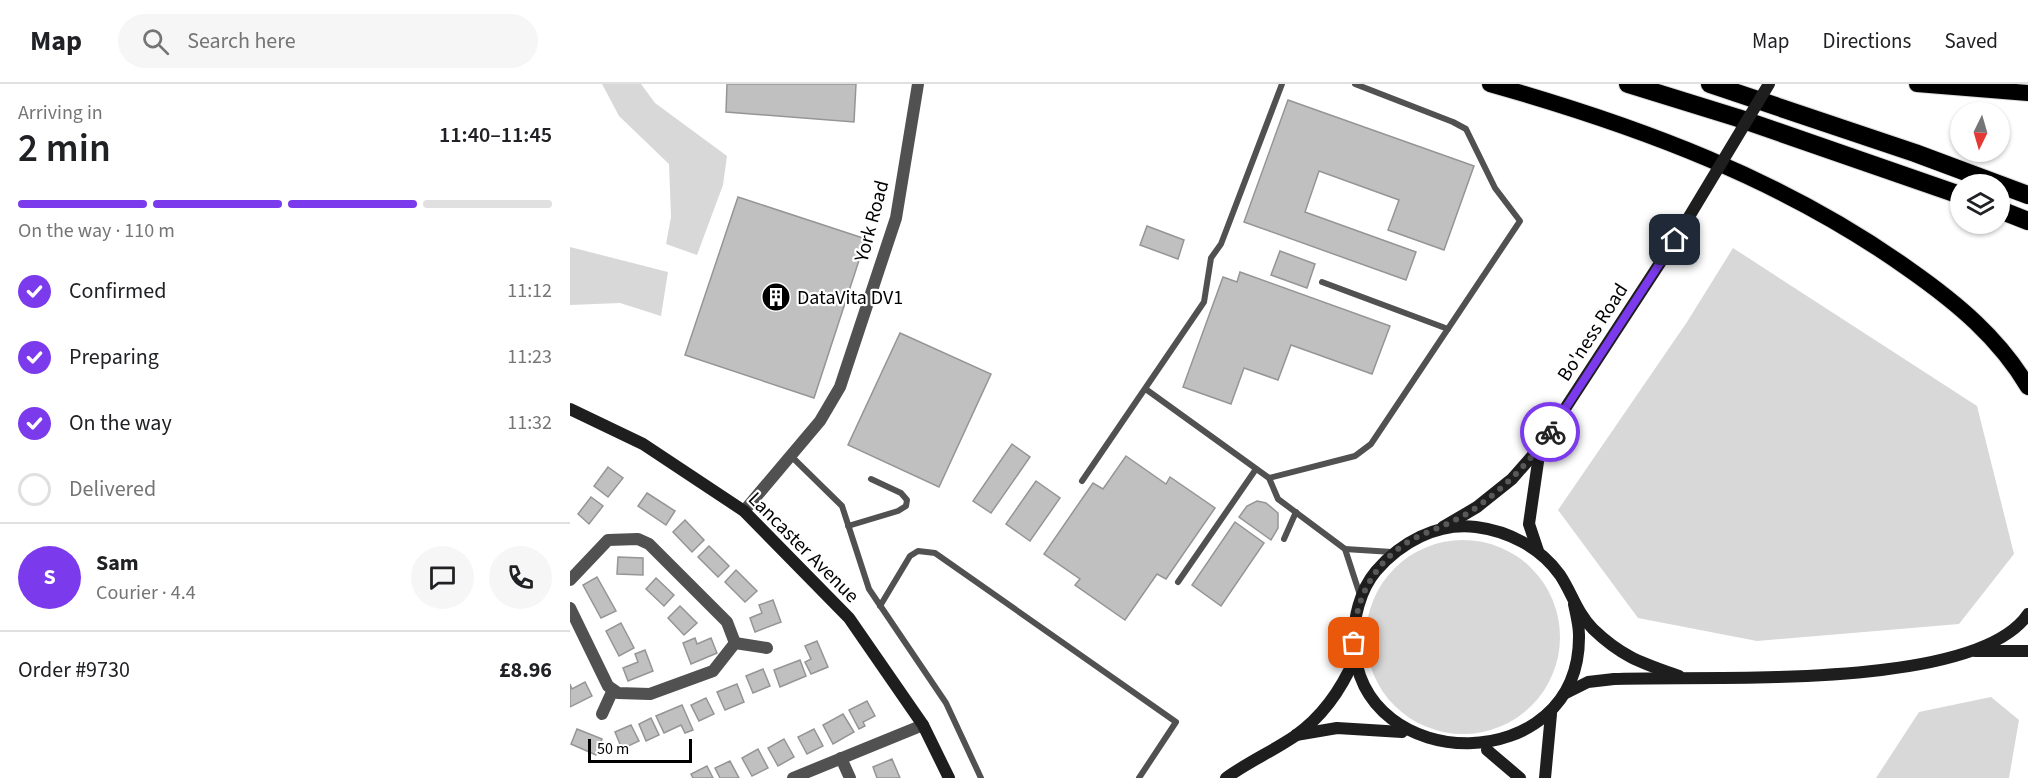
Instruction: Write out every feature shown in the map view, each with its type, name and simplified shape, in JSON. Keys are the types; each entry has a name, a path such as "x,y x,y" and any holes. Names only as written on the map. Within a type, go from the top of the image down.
{"highway":[{"path":"1490,84 1569,107 1669,141 1714,159 1814,210 1884,251 1949,298 1991,336 2028,387"},
{"path":"1628,84 1760,126 1950,192"},
{"path":"1710,84 1915,153 2028,195"},
{"path":"1917,84 2028,93"},
{"path":"2010,214 2028,220"}],"main road":[{"name":"Bo'ness Road","path":"1439,529 1477,507 1512,479 1540,447 1675,240 1769,84"},
{"name":"Lancaster Avenue","path":"570,409 643,444 744,511 849,618 922,725 949,778"},
{"name":"Bo'ness Road","path":"1538,551 1528,524 1540,447"},
{"path":"1574,604 1580,634 1577,664 1566,693 1551,714 1522,738 1487,750 1457,752 1428,746 1402,732 1374,704 1364,687 1355,658 1354,628 1361,598 1374,573 1394,553 1415,538 1439,529 1474,526 1508,534 1538,551 1560,575 1574,604 1591,626 1629,659 1679,676"},
{"path":"1566,693 1588,682 1679,676 1833,675 1907,667 1971,651 2004,635 2028,614"},
{"path":"1971,651 2028,651"},
{"path":"1226,778 1296,735 1331,700 1355,658"},
{"path":"1545,778 1551,714"},
{"path":"1296,735 1337,728 1402,732"},
{"path":"1487,750 1520,778"}],"street":[{"name":"York Road","path":"744,511 820,421 840,387 896,218 918,84"},
{"path":"570,580 608,540 638,539 649,544 727,622 735,643"},
{"path":"570,608 612,692"},
{"path":"735,643 767,648"},
{"path":"612,692 650,694 713,671 735,643"},
{"path":"602,714 612,692"},
{"path":"793,778 922,725"},
{"path":"841,758 850,778"}],"lane":[{"path":"1082,481 1147,390 1204,302 1211,258 1221,244 1281,84"},
{"path":"1269,478 1355,456 1371,444 1520,221 1495,188 1466,129 1355,84"},
{"path":"1322,282 1448,329"},
{"path":"1147,390 1269,478 1278,499 1345,549 1394,553"},
{"path":"790,455 842,506 869,589 946,703 981,778"},
{"path":"1178,582 1256,469"},
{"path":"848,526 898,511 906,506 907,500 901,493 871,479"},
{"path":"1284,539 1296,512"},
{"path":"1345,549 1361,598"},
{"path":"880,606 910,556 918,551 935,553 1176,722 1139,778"}],"shaded area":[{"path":"602,84 641,84 655,103 727,156 723,185 697,255 666,244 671,217 669,164 619,116"},
{"path":"570,247 668,272 661,316 620,303 570,305"},
{"path":"1733,248 1977,406 2014,554 1959,624 1757,641 1638,618 1558,510 1687,322"},
{"path":"1463,540 1500,547 1517,556 1532,568 1544,583 1553,600 1560,637 1553,674 1544,691 1532,706 1517,718 1500,727 1463,734 1426,727 1409,718 1394,706 1382,691 1373,674 1366,637 1373,600 1382,583 1394,568 1409,556 1426,547"},
{"path":"1991,697 2019,720 2009,778 1876,778 1919,712"}],"building":[{"path":"727,84 856,84 854,122 726,112"},
{"path":"1288,100 1474,166 1444,250 1388,230 1399,200 1319,171 1305,212 1416,252 1406,280 1244,222"},
{"name":"DataVita DV1","path":"738,197 866,239 814,398 685,355"},
{"path":"1147,226 1184,240 1178,259 1140,245"},
{"path":"1280,251 1315,264 1307,288 1271,275"},
{"path":"1240,272 1390,326 1372,374 1291,345 1278,380 1244,368 1231,404 1183,387 1223,277 1237,282"},
{"path":"900,333 991,374 939,487 848,445"},
{"path":"1012,444 1030,457 991,513 973,501"},
{"path":"1126,456 1166,484 1170,477 1215,508 1166,579 1157,574 1125,620 1075,585 1080,579 1044,554 1093,483 1103,489"},
{"path":"608,467 623,478 608,497 594,486"},
{"path":"1036,481 1060,498 1030,541 1006,524"},
{"path":"647,493 675,511 666,525 638,506"},
{"path":"591,497 603,506 589,524 578,514"},
{"path":"1257,501 1266,503 1278,513 1278,528 1271,540 1239,517 1247,506"},
{"path":"685,520 704,540 692,552 673,532"},
{"path":"1235,522 1264,543 1221,606 1192,585"},
{"path":"709,546 729,566 718,577 698,557"},
{"path":"618,557 643,558 643,575 617,574"},
{"path":"736,570 757,591 745,602 725,582"},
{"path":"597,577 616,611 601,618 583,585"},
{"path":"656,578 674,595 664,606 646,589"},
{"path":"773,600 781,622 755,632 750,618 762,613 759,605"},
{"path":"680,606 697,623 684,635 668,618"},
{"path":"621,623 634,648 619,656 606,631"},
{"path":"695,638 697,644 711,638 717,653 691,664 683,643"},
{"path":"817,641 828,667 811,674 805,662 811,659 805,646"},
{"path":"645,650 653,671 628,681 623,668 638,662 635,654"},
{"path":"800,660 806,676 780,687 774,670"},
{"path":"763,669 770,686 753,693 746,676"},
{"path":"585,682 592,696 570,707 570,684 572,689"},
{"path":"737,684 744,702 725,710 717,692"},
{"path":"706,698 714,714 699,721 691,705"},
{"path":"867,701 875,716 863,722 865,726 859,729 849,710"},
{"path":"682,705 693,730 685,733 681,725 664,733 656,716"},
{"path":"843,714 854,732 833,744 823,725"},
{"path":"651,718 659,735 646,741 639,724"},
{"path":"631,725 639,741 622,749 615,732"},
{"path":"577,729 602,739 596,755 571,744"},
{"path":"814,729 823,746 807,754 798,737"},
{"path":"784,739 794,757 778,766 768,748"},
{"path":"758,749 768,768 752,776 742,758"},
{"path":"892,759 900,778 877,778 873,767"},
{"path":"730,761 739,778 720,778 715,768"},
{"path":"707,766 713,778 693,778 691,774"}],"way so far":[{"path":"1354,643 1354,628 1361,598 1374,573 1394,553 1415,538 1439,529 1477,507 1512,479 1550,432"}],"place":[{"name":"DataVita DV1","path":"776,297"}],"route":[{"path":"1550,432 1675,240"}]}
